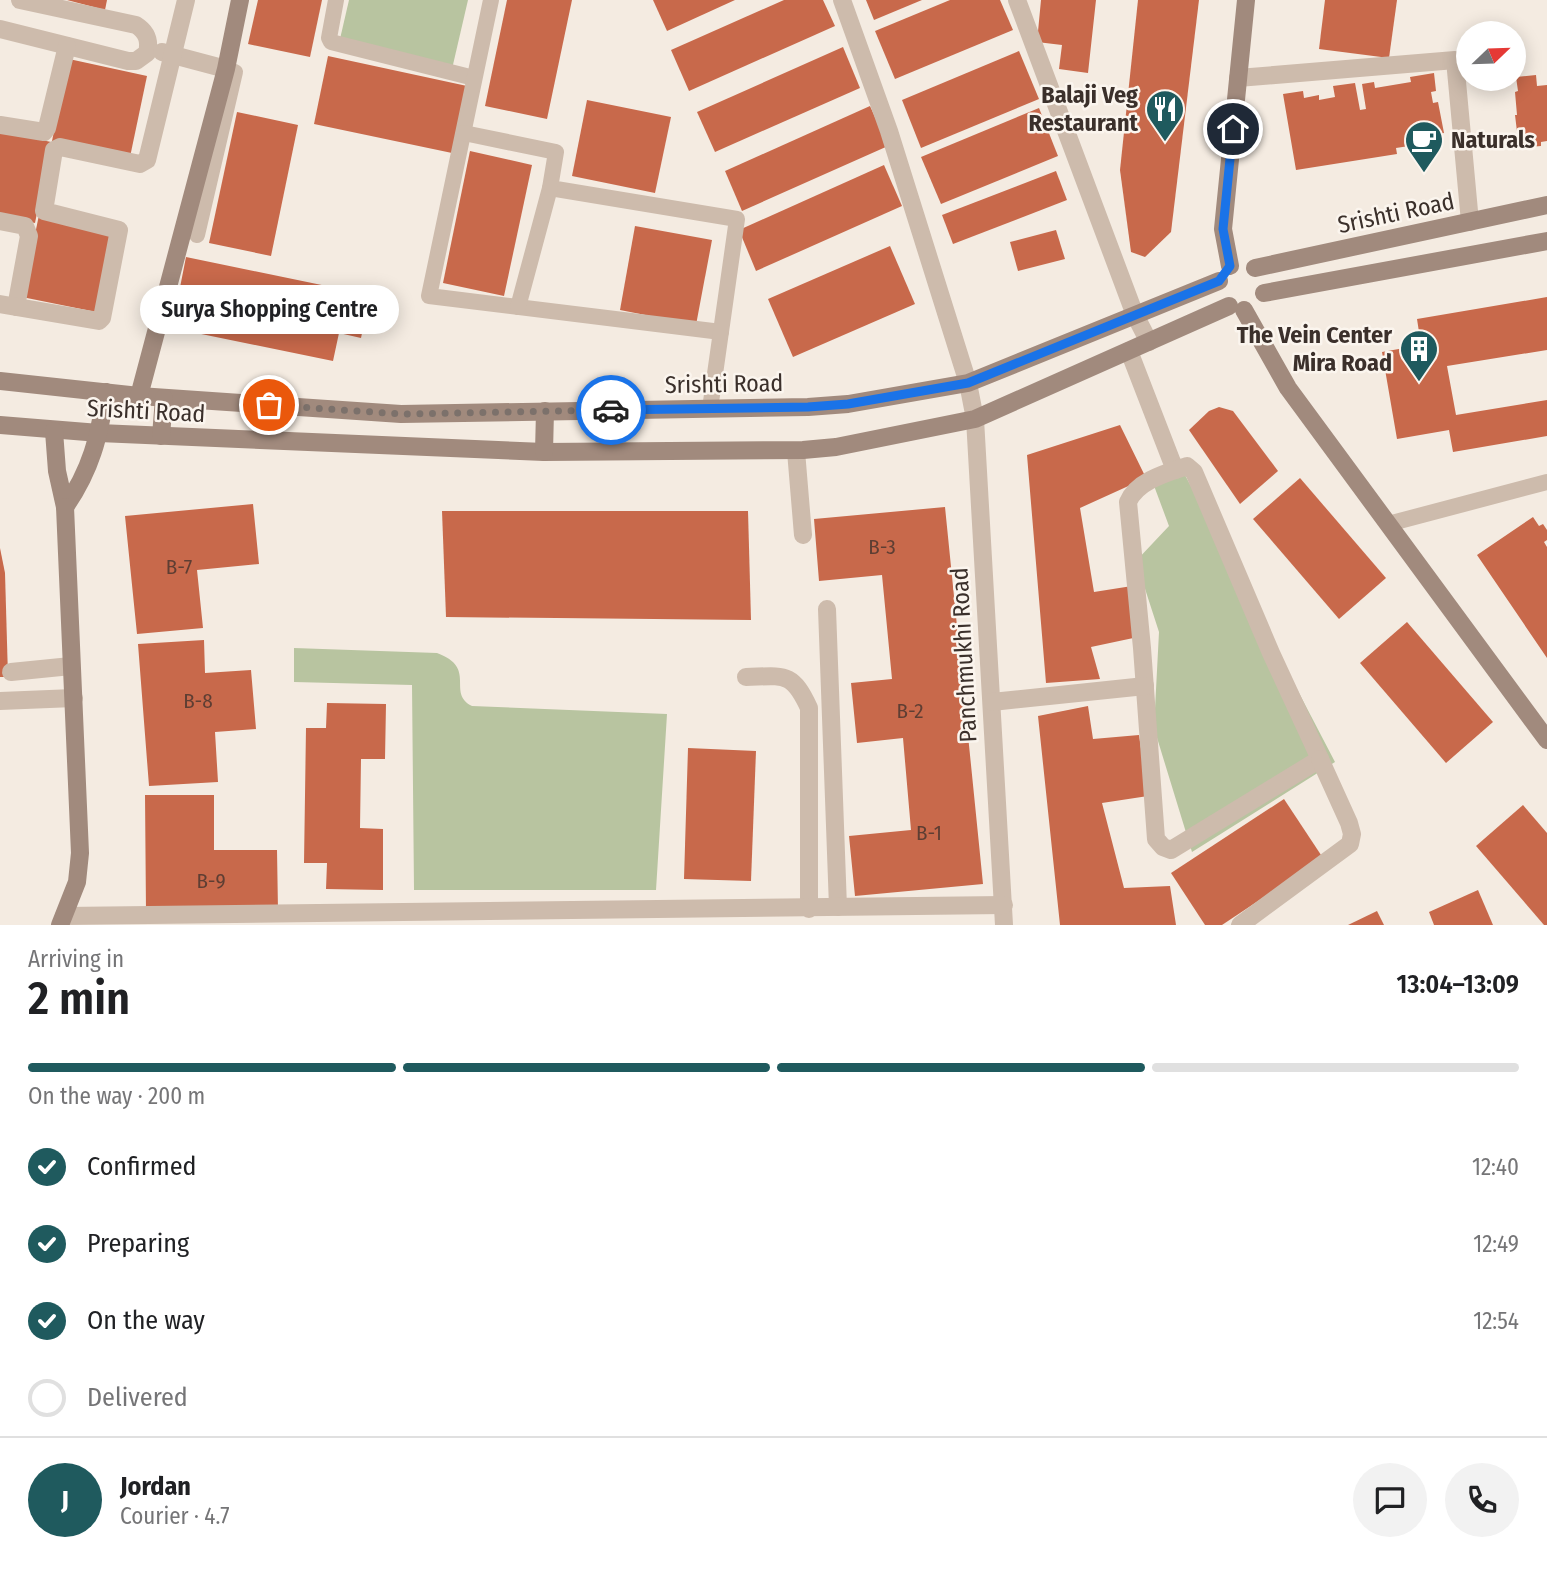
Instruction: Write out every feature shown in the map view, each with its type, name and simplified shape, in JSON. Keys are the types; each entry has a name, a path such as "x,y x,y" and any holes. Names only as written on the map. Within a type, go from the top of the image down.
{"main road":[{"path":"139,396 226,69 240,0"},
{"path":"1246,0 1223,229 1224,273 1219,295 1236,308 1288,388 1547,740"},
{"name":"Srishti Road","path":"0,381 139,396 401,414 848,404 968,383 1135,315 1243,263 1255,268 1547,205"},
{"name":"Srishti Road","path":"0,425 54,431 544,452 796,451 836,447 975,419 1149,342 1236,308 1256,304 1264,293 1547,241"},
{"path":"1255,268 1263,279 1264,293"},
{"path":"65,507 82,483 99,433 106,392"},
{"path":"161,436 164,398"},
{"path":"544,452 545,411"},
{"path":"54,431 57,471 65,507 80,853 77,882 62,921"}],"street":[{"path":"0,30 128,61 142,57 148,48 147,35 135,26 20,0"},
{"path":"0,220 25,226 29,236 8,305 99,321 102,318 119,230 44,211 54,150 60,147 144,163 147,160 186,0"},
{"name":"Panchmukhi Road","path":"842,0 889,131 968,383 975,419 1004,925"},
{"path":"1017,0 1135,315 1149,342"},
{"path":"0,125 44,132 68,46"},
{"path":"148,48 226,69"},
{"path":"1238,78 1455,60 1470,222"},
{"path":"1129,351 1175,470"},
{"path":"796,451 803,536"},
{"path":"1240,925 1350,844 1352,834 1349,823 1320,759 1271,653 1194,472 1186,466 1144,483 1132,492 1128,502 1156,839 1163,848 1171,850 1320,759"},
{"path":"827,609 838,907"},
{"path":"11,672 71,666"},
{"path":"746,677 780,676 799,686 809,708 809,909"},
{"path":"992,702 1145,686"},
{"path":"0,701 74,698"},
{"path":"62,921 765,917 838,907 1003,905"}],"lane":[{"path":"336,0 329,38 331,42 474,78"},
{"path":"491,0 429,296 721,332"},
{"path":"197,235 235,72 226,69"},
{"path":"464,133 556,152 550,188 518,307"},
{"path":"550,188 737,219 710,408"},
{"path":"1388,524 1547,482"}],"green space":[{"path":"349,0 468,0 452,69 340,39"},
{"path":"1184,473 1335,762 1192,852 1154,728 1159,632 1136,561 1169,526 1153,483"},
{"path":"294,648 437,653 456,666 461,694 472,706 667,714 656,890 414,890 412,685 294,682"}],"building":[{"path":"67,0 107,0 105,10"},
{"path":"258,0 322,0 310,57 248,44"},
{"path":"507,0 572,0 547,119 485,106"},
{"path":"653,0 735,0 667,31"},
{"path":"784,0 823,0 835,26 689,91 671,50"},
{"path":"866,0 922,0 874,20"},
{"path":"950,0 1000,0 1013,30 895,79 875,31"},
{"path":"1041,0 1096,0 1088,73 1059,69 1062,45 1037,42"},
{"path":"1138,0 1199,0 1171,232 1145,257 1131,252 1120,170"},
{"path":"1325,0 1397,0 1389,58 1319,49"},
{"path":"843,47 860,88 715,152 697,112"},
{"path":"1019,51 1039,99 921,148 902,100"},
{"path":"328,56 467,86 452,153 314,124"},
{"path":"69,59 147,76 130,157 52,141"},
{"path":"1434,73 1436,91 1431,92 1433,103 1438,102 1444,133 1408,139 1409,146 1396,148 1397,154 1296,170 1283,94 1303,91 1304,98 1319,95 1319,100 1335,97 1333,86 1355,83 1360,110 1366,109 1362,84 1374,82 1375,88 1411,82 1410,77"},
{"path":"1536,75 1537,86 1547,85 1547,141 1541,142 1541,146 1519,148 1515,92 1526,91 1526,76"},
{"path":"587,100 671,117 655,193 572,176"},
{"path":"870,106 888,146 742,211 725,171"},
{"path":"1039,108 1058,156 941,204 921,157"},
{"path":"237,112 298,125 271,256 209,243"},
{"path":"0,131 51,142 35,223 0,216"},
{"path":"470,151 532,165 504,296 443,283"},
{"path":"884,165 902,206 756,271 739,230"},
{"path":"1056,171 1067,200 953,244 942,215"},
{"path":"39,215 117,231 101,313 22,297"},
{"path":"635,226 712,240 696,325 620,310"},
{"path":"1056,230 1065,259 1018,271 1010,242"},
{"path":"890,246 915,304 793,357 768,299"},
{"path":"186,257 370,295 361,338 339,333 333,361 172,328"},
{"name":"The Vein Center Mira Road","path":"1547,297 1547,350 1447,366 1456,415 1547,400 1547,436 1453,452 1449,430 1397,439 1382,352 1421,345 1417,319"},
{"path":"1219,407 1233,411 1278,471 1240,504 1189,430 1209,411"},
{"path":"1120,425 1146,478 1080,508 1094,592 1132,586 1138,637 1091,647 1100,679 1046,683 1027,455"},
{"path":"1300,478 1386,578 1339,619 1253,519"},
{"path":"253,504 259,564 197,570 203,628 137,634 125,516"},
{"path":"945,507 983,884 855,896 849,836 911,830 903,738 857,743 851,683 892,679 882,575 819,581 814,519"},
{"path":"442,511 748,511 751,620 446,617"},
{"path":"1533,517 1539,526 1543,524 1547,530 1547,540 1544,542 1547,547 1547,658 1477,555"},
{"path":"0,548 5,573 8,677 0,677"},
{"path":"1407,622 1493,722 1446,763 1360,663"},
{"path":"204,640 205,673 251,670 256,729 215,732 218,782 149,786 138,644"},
{"path":"327,703 386,704 385,759 361,759 360,828 383,829 383,890 326,889 327,863 304,863 306,728 326,728"},
{"path":"1088,706 1093,739 1139,735 1148,796 1102,803 1124,888 1170,886 1176,925 1060,925 1038,716"},
{"path":"688,748 756,751 751,881 684,879"},
{"path":"145,795 214,795 214,850 277,850 278,911 146,912"},
{"path":"1284,799 1323,858 1222,925 1205,925 1171,873"},
{"path":"1523,805 1547,833 1547,925 1544,925 1476,846"},
{"path":"1478,890 1493,925 1434,925 1429,912"},
{"path":"1377,911 1384,925 1348,925"}],"way so far":[{"path":"269,405 401,414 611,410"}],"place":[{"name":"Balaji Veg Restaurant","path":"1165,143"},
{"name":"Naturals","path":"1424,174"},
{"name":"The Vein Center Mira Road","path":"1419,383"},
{"name":"Surya Shopping Centre","path":"269,405"}],"route":[{"path":"611,410 848,404 968,383 1219,281 1230,266 1223,229 1233,129"}]}
